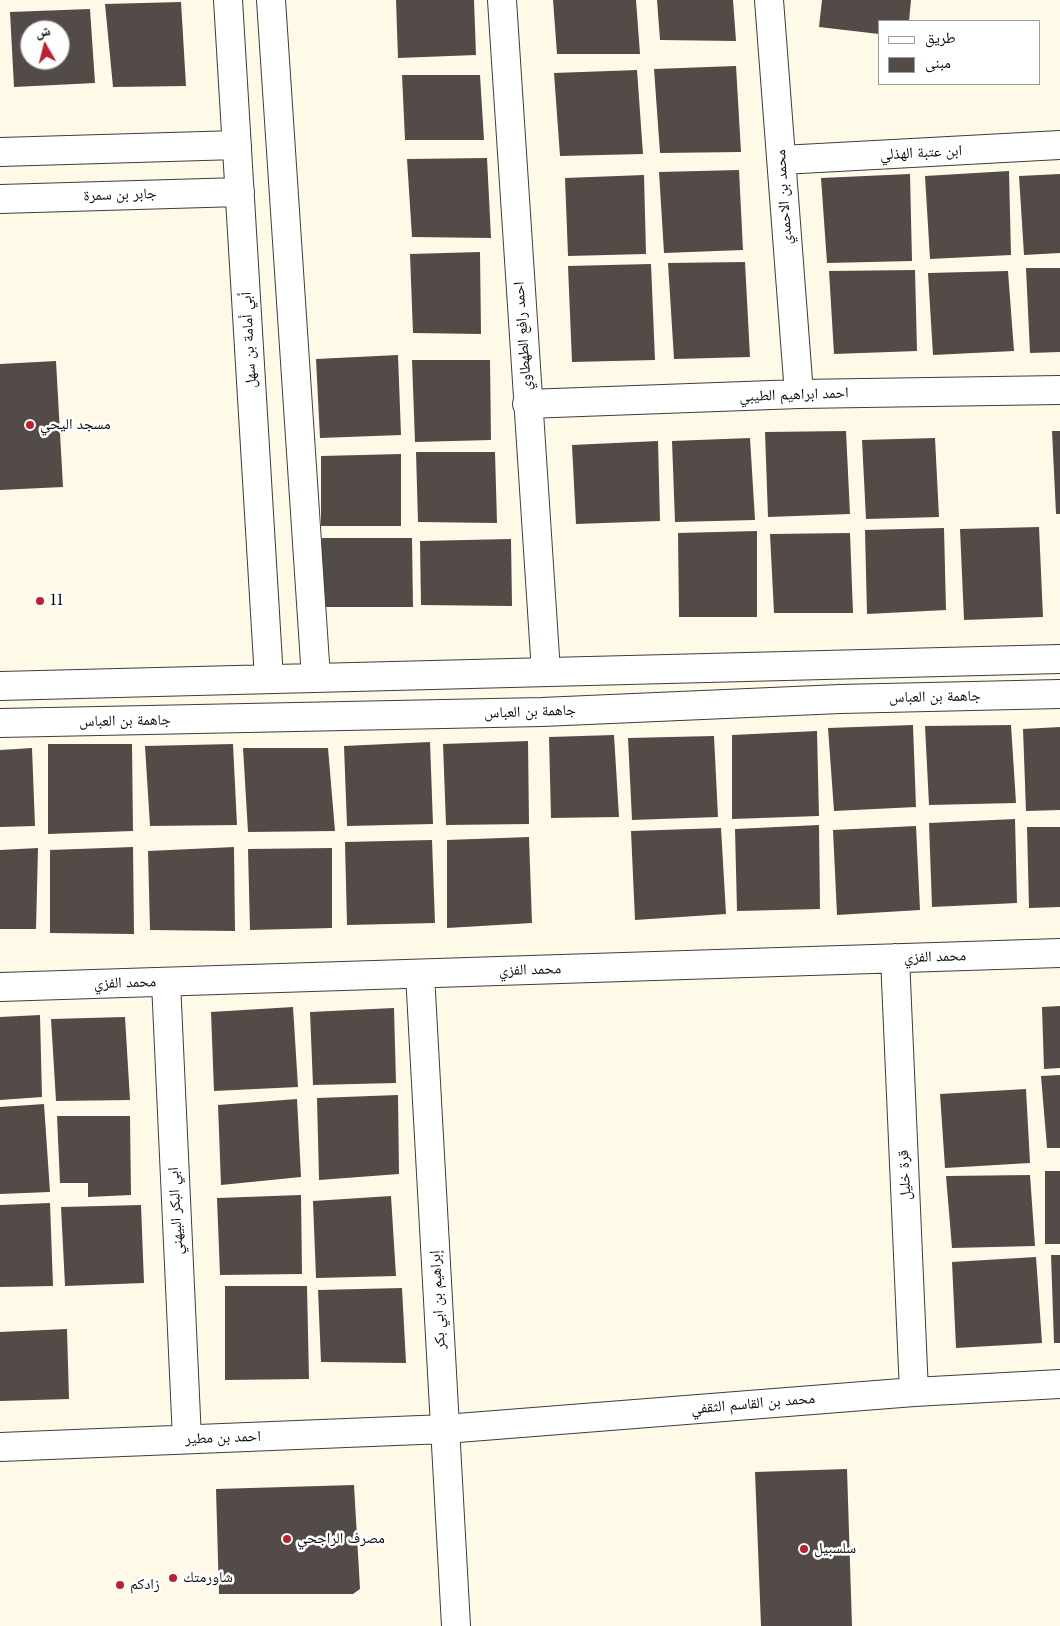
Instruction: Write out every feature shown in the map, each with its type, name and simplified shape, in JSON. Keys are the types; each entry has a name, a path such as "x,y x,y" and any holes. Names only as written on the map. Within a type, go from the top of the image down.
{"street":[{"name":"أبي أمامة بن سهل","path":"228,0 269,679"},
{"path":"271,0 316,678"},
{"name":"احمد رافع الطهطاوي","path":"502,0 546,672"},
{"name":"محمد بن الاحمدي","path":"769,0 799,394"},
{"path":"0,152 237,145"},
{"name":"ابن عتبة الهذلي","path":"782,160 1060,145"},
{"name":"جابر بن سمرة","path":"0,199 240,192"},
{"name":"احمد ابراهيم الطيبي","path":"527,404 799,394 1060,390"},
{"path":"0,686 1060,659"},
{"name":"جاهمة بن العباس","path":"0,723 542,712 840,699 1060,694"},
{"name":"محمد الفزي","path":"0,988 1060,953"},
{"name":"قرة خليل","path":"895,958 914,1392"},
{"name":"إبراهيم بن ابي بكر","path":"420,974 456,1626"},
{"name":"ابي البكر البيهني","path":"166,982 187,1439"},
{"name":"محمد بن القاسم الثقفي","path":"446,1429 914,1392 1060,1384"},
{"name":"احمد بن مطير","path":"0,1447 446,1429"}],"building":[{"path":"396,0 474,0 476,55 398,58"},
{"path":"553,0 636,0 640,54 557,54"},
{"path":"657,0 733,0 736,41 660,40"},
{"path":"822,0 911,0 909,20 878,20 878,34 819,27"},
{"path":"181,2 186,86 113,87 105,4"},
{"path":"90,9 95,83 14,87 10,12"},
{"path":"736,66 741,152 660,153 654,69"},
{"path":"637,70 643,154 560,156 554,73"},
{"path":"402,75 480,75 484,140 405,140"},
{"path":"487,158 491,238 412,237 407,159"},
{"path":"739,170 743,250 664,253 659,172"},
{"path":"1009,171 1011,255 930,259 925,176"},
{"path":"910,174 912,261 827,263 821,178"},
{"path":"1060,174 1060,253 1024,255 1019,176"},
{"path":"644,175 646,254 568,256 565,178"},
{"path":"480,252 481,334 413,333 410,254"},
{"path":"745,262 750,357 674,359 668,263"},
{"path":"651,264 655,360 572,362 568,266"},
{"path":"1026,268 1060,268 1060,352 1030,353"},
{"path":"915,270 917,351 834,354 829,271"},
{"path":"1008,271 1014,351 933,355 928,273"},
{"path":"398,355 401,435 320,438 316,359"},
{"path":"412,360 490,360 491,440 415,442"},
{"name":"مسجد اليحي","path":"56,361 63,487 0,490 0,364"},
{"path":"846,431 850,514 768,517 765,432"},
{"path":"1052,431 1060,431 1060,514 1056,514"},
{"path":"750,438 755,520 675,522 672,441"},
{"path":"935,438 939,517 866,519 862,440"},
{"path":"658,441 660,521 576,524 572,445"},
{"path":"416,452 495,452 497,523 418,522"},
{"path":"401,454 401,526 321,526 321,456"},
{"path":"1039,527 1043,617 964,620 960,529"},
{"path":"944,528 946,610 867,614 865,530"},
{"path":"757,531 757,617 679,617 678,533"},
{"path":"850,533 853,613 774,613 770,534"},
{"path":"322,538 412,538 413,607 322,607"},
{"path":"511,539 512,606 421,605 420,541"},
{"path":"913,725 916,807 834,811 828,728"},
{"path":"1011,725 1016,803 929,805 925,726"},
{"path":"1060,727 1060,810 1026,811 1023,729"},
{"path":"817,731 819,816 732,819 732,735"},
{"path":"614,735 619,817 551,818 549,737"},
{"path":"714,736 718,817 632,820 628,738"},
{"path":"528,741 529,824 446,825 443,744"},
{"path":"430,742 433,824 347,826 344,746"},
{"path":"48,744 132,744 133,831 48,834"},
{"path":"233,744 237,825 150,826 145,746"},
{"path":"32,748 35,826 0,827 0,750"},
{"path":"243,748 328,748 335,831 248,832"},
{"path":"1015,819 1017,903 932,907 929,823"},
{"path":"819,825 820,909 737,911 735,829"},
{"path":"916,826 920,910 837,915 833,830"},
{"path":"1027,827 1060,827 1060,907 1029,908"},
{"path":"721,828 726,914 635,920 631,831"},
{"path":"529,837 532,923 447,928 447,840"},
{"path":"432,840 435,923 347,925 345,842"},
{"path":"133,847 134,934 50,933 50,850"},
{"path":"234,847 235,931 150,930 148,851"},
{"path":"38,848 36,929 0,929 0,850"},
{"path":"332,848 332,928 250,930 248,849"},
{"path":"1060,1006 1060,1068 1044,1069 1042,1007"},
{"path":"293,1007 298,1087 214,1091 211,1012"},
{"path":"394,1008 396,1083 313,1085 310,1012"},
{"path":"40,1015 42,1097 0,1100 0,1017"},
{"path":"125,1017 130,1100 56,1101 51,1019"},
{"path":"1060,1075 1060,1148 1047,1148 1041,1076"},
{"path":"1026,1089 1030,1163 945,1168 940,1094"},
{"path":"398,1095 399,1174 319,1180 317,1098"},
{"path":"297,1099 301,1177 221,1185 218,1105"},
{"path":"44,1104 50,1192 0,1194 0,1107"},
{"path":"57,1116 130,1116 131,1195 88,1197 88,1183 60,1183"},
{"path":"1045,1171 1060,1171 1060,1244 1045,1244"},
{"path":"1030,1175 1035,1246 952,1248 946,1176"},
{"path":"301,1195 302,1274 220,1275 217,1198"},
{"path":"391,1196 396,1276 316,1278 313,1201"},
{"path":"50,1203 53,1286 0,1287 0,1205"},
{"path":"141,1205 144,1283 65,1286 61,1207"},
{"path":"1051,1255 1060,1255 1060,1343 1054,1343"},
{"path":"1036,1257 1042,1343 956,1348 952,1262"},
{"path":"225,1286 307,1286 309,1379 225,1380"},
{"path":"402,1288 406,1363 321,1362 318,1290"},
{"path":"67,1329 69,1399 0,1401 0,1332"},
{"name":"سلسبيل","path":"847,1469 852,1626 761,1626 755,1472"},
{"name":"مصرف الراجحي","path":"354,1485 360,1589 353,1594 219,1594 216,1489"}],"place":[{"name":"مسجد اليحي","path":"30,425"},
{"name":"11","path":"40,601"},
{"name":"مصرف الراجحي","path":"287,1539"},
{"name":"سلسبيل","path":"804,1549"},
{"name":"شاورمتك","path":"173,1578"},
{"name":"زادكم","path":"120,1585"}]}
